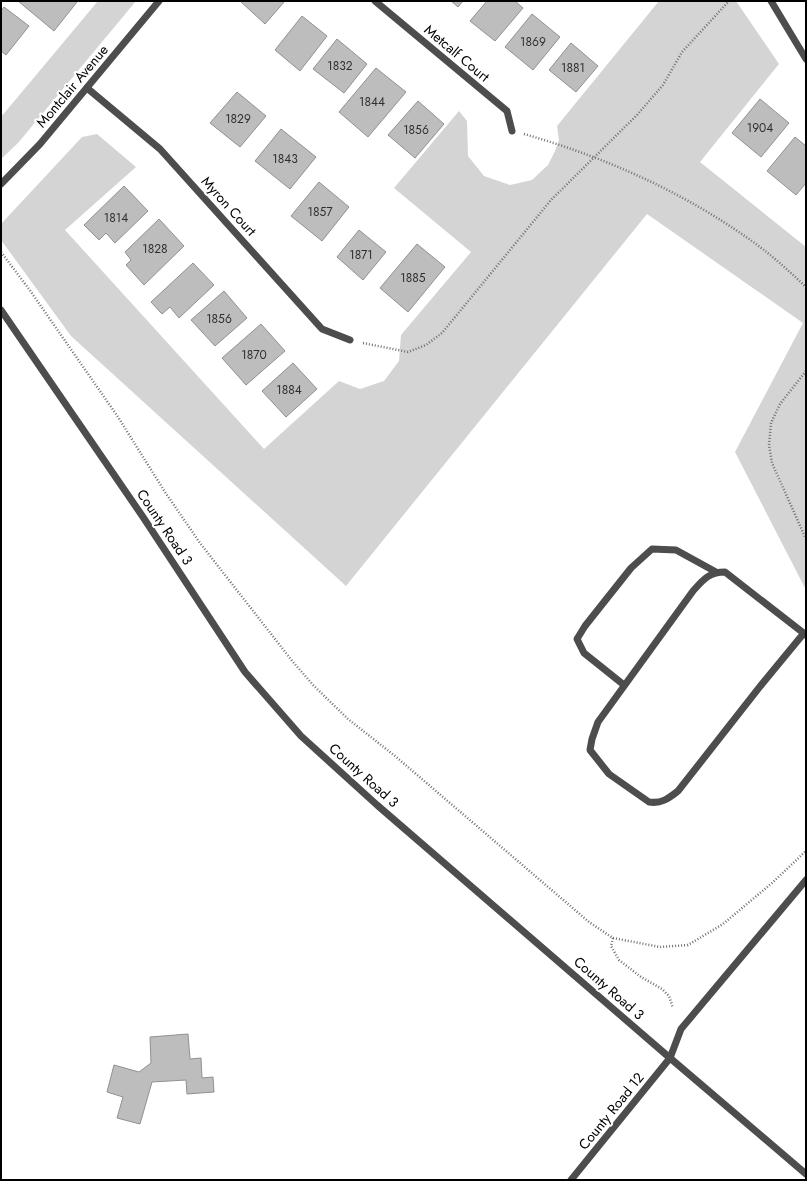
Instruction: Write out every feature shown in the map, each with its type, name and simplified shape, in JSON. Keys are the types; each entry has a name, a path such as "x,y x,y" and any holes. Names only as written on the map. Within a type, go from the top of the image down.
{"street":[{"name":"Montclair Avenue","path":"1,184 40,144 159,1"},
{"name":"Metcalf Court","path":"375,1 507,111 512,131"},
{"path":"771,1 806,59"},
{"name":"Myron Court","path":"87,88 160,149 322,329 350,340"},
{"name":"County Road 3","path":"1,310 143,517 245,672 300,736 377,805 806,1174"},
{"path":"624,685 584,653 577,639 584,626 631,568 652,550 676,550 716,572"},
{"path":"716,572 726,572 805,634 762,684 678,791 664,801 656,803 649,802 609,774 590,750 598,722 703,579 716,572"},
{"name":"County Road 12","path":"572,1180 670,1058 681,1029 806,880"}],"path":[{"path":"350,340 408,352 426,345 442,333 552,200 637,115 663,84 682,52 729,1"},
{"path":"512,131 595,157 620,167 675,194 726,224 760,247 806,287"},
{"path":"1,252 110,404 165,492 200,543 293,662 314,686 348,719 395,756 589,922 613,938 660,947 688,945 723,924 772,883 806,851"},
{"path":"806,371 780,404 771,423 770,445 772,463 806,539"},
{"path":"613,938 611,946 618,960 641,977 662,989 670,996 673,1008"}],"shaded area":[{"path":"98,1 136,1 18,143 1,159 1,117"},
{"path":"659,1 736,1 779,64 700,162 806,247 806,590 735,452 803,323 647,214 346,586 71,336 1,240 1,224 82,137 97,134 136,167 65,230 264,449 339,381 360,389 384,381 399,361 401,335 471,252 394,188 459,111 467,121 468,156 484,176 510,185 532,180 548,165 555,151 559,140 557,126"}],"building":[{"path":"18,1 75,1 77,2 54,31"},
{"path":"240,1 285,1 265,24"},
{"path":"451,1 463,1 458,7"},
{"path":"487,1 515,1 523,8 495,41 470,21"},
{"path":"4,7 29,26 6,55 1,51 1,11"},
{"path":"532,14 560,37 533,70 505,47"},
{"path":"302,16 327,36 300,71 275,50"},
{"path":"337,39 367,64 344,93 313,69"},
{"path":"571,43 598,66 576,92 549,70"},
{"path":"376,68 406,92 368,137 339,112"},
{"path":"237,92 266,116 240,147 210,123"},
{"path":"760,99 789,123 761,157 732,133"},
{"path":"418,101 444,124 415,158 388,135"},
{"path":"281,129 316,157 290,189 255,161"},
{"path":"795,137 806,146 806,183 796,195 767,171"},
{"path":"319,182 349,207 322,241 291,216"},
{"path":"124,186 148,211 115,243 106,233 99,240 84,225"},
{"path":"159,219 184,246 144,285 126,265 131,260 125,252"},
{"path":"359,230 386,252 363,280 337,257"},
{"path":"417,244 445,267 408,312 380,288"},
{"path":"193,263 214,285 179,318 170,307 162,314 151,302"},
{"path":"224,291 247,318 215,346 191,320"},
{"path":"261,324 285,351 246,385 222,358"},
{"path":"293,363 317,389 286,417 262,391"},
{"path":"188,1034 190,1059 201,1058 202,1078 213,1077 214,1092 187,1094 186,1080 152,1082 140,1124 117,1118 123,1097 107,1092 114,1065 139,1072 151,1063 150,1037"}]}
